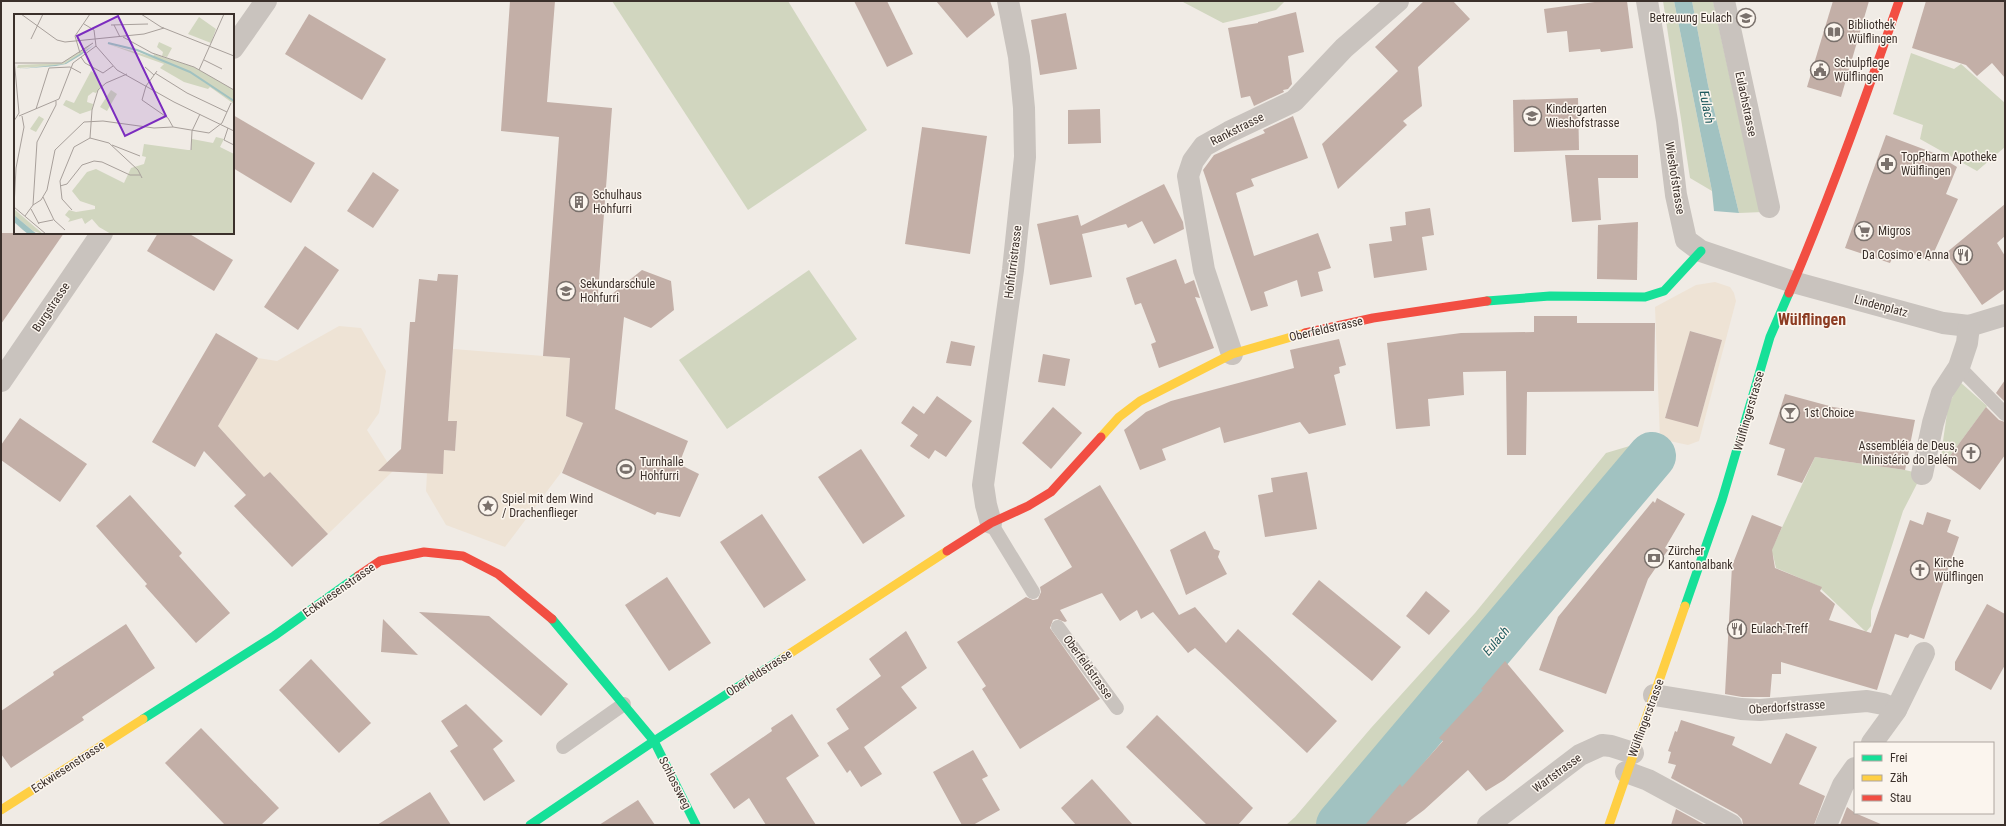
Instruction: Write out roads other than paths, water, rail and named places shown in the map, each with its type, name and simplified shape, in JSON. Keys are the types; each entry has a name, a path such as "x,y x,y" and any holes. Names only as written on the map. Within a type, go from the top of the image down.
{"street":[{"path":"234,47 266,1"},
{"name":"Hohfurristrasse","path":"991,523 983,484 1013,270 1025,156 1024,108 1019,57 1008,1"},
{"name":"Rankstrasse","path":"1232,354 1204,270 1188,176 1193,161 1204,146 1229,132 1294,101 1344,48 1398,1"},
{"name":"Wieshofstrasse","path":"1647,1 1678,202 1686,240 1702,251 1793,282"},
{"name":"Eulachstrasse","path":"1724,1 1768,207"},
{"name":"Wülflingerstrasse","path":"1609,825 1722,500 1770,337 1823,213 1858,120 1899,1"},
{"name":"Burgstrasse","path":"1,381 101,234"},
{"name":"Oberfeldstrasse","path":"530,825 654,741 991,523 1028,506 1051,492 1119,417 1140,401 1232,354 1277,340 1373,318 1481,302 1550,296 1645,297 1664,291 1702,251"},
{"name":"Lindenplatz","path":"1793,282 1943,322 1969,326 2005,315"},
{"path":"1922,474 1933,423 1942,393 1958,367 1967,343 1969,326"},
{"name":"Eckwiesenstrasse","path":"1,810 274,636 380,561 424,552 463,556 498,574 556,622 654,741"},
{"path":"1873,742 1896,710 1924,653"},
{"name":"Oberdorfstrasse","path":"1654,695 1741,710 1760,710 1868,701 1883,704 1896,710"},
{"name":"Schlossweg","path":"654,741 696,825"},
{"name":"Wartstrasse","path":"1488,825 1580,755 1602,745 1611,746 1630,763"},
{"path":"1630,763 1648,780 1731,825"},
{"path":"1826,825 1843,785 1854,769"}],"lane":[{"path":"1958,367 2005,414"},
{"path":"991,523 1034,592"},
{"name":"Oberfeldstrasse","path":"1058,626 1118,708"},
{"path":"563,746 624,704"}],"water":[{"path":"1674,1 1692,1 1708,85 1739,213 1714,211 1712,191"}],"waterway":[{"name":"Eulach","path":"1340,825 1652,456"}],"place":[{"name":"Betreuung Eulach","path":"1746,18"},
{"name":"Bibliothek Wülflingen","path":"1834,32"},
{"name":"Schulpflege Wülflingen","path":"1820,70"},
{"name":"Kindergarten Wieshofstrasse","path":"1532,116"},
{"name":"TopPharm Apotheke Wülflingen","path":"1887,164"},
{"name":"Schulhaus Hohfurri","path":"579,202"},
{"name":"Migros","path":"1864,231"},
{"name":"Da Cosimo e Anna","path":"1963,255"},
{"name":"Sekundarschule Hohfurri","path":"566,291"},
{"name":"1st Choice","path":"1790,413"},
{"name":"Assembléia de Deus, Ministério do Belém","path":"1971,453"},
{"name":"Turnhalle Hohfurri","path":"626,469"},
{"name":"Spiel mit dem Wind / Drachenflieger","path":"488,506"},
{"name":"Zürcher Kantonalbank","path":"1654,558"},
{"name":"Kirche Wülflingen","path":"1920,570"},
{"name":"Eulach-Treff","path":"1737,629"}],"district":[{"name":"Wülflingen","path":"1812,319"}]}
